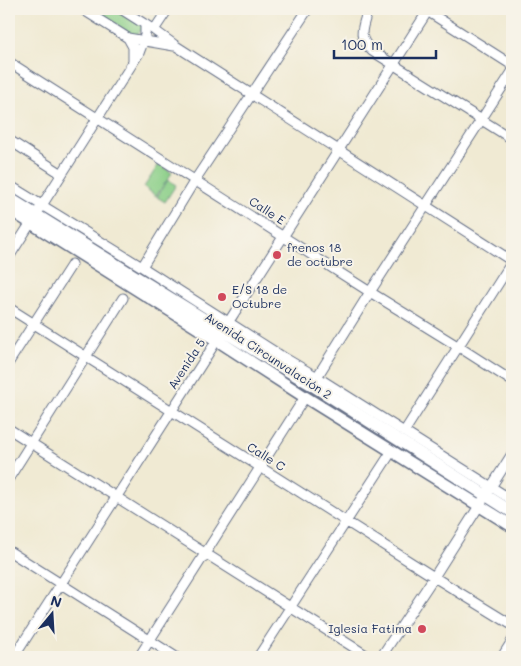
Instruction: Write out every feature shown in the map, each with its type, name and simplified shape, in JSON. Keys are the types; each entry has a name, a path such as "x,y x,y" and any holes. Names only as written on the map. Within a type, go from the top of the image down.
{"main road":[{"name":"Avenida Circunvalación 2","path":"9,198 223,331 280,361 312,385 345,401 512,512"},
{"name":"Avenida Circunvalación 2","path":"9,209 36,215 151,279 223,331 305,397 392,451 485,495 512,526"}],"street":[{"path":"82,9 95,13 128,38 133,47 133,62"},
{"path":"121,9 512,262 404,432"},
{"path":"154,30 168,9"},
{"path":"142,267 195,180 308,9"},
{"path":"368,9 362,37 372,52 512,139"},
{"path":"427,9 512,65"},
{"name":"Avenida 5","path":"14,657 339,150 427,9"},
{"path":"9,258 133,62 144,41 145,24"},
{"path":"128,38 176,46"},
{"name":"Calle E","path":"9,62 512,381"},
{"path":"317,377 512,72"},
{"path":"9,140 62,174"},
{"path":"9,185 36,215 142,267 151,279"},
{"path":"9,362 72,264"},
{"path":"9,478 123,298"},
{"name":"Calle C","path":"9,308 260,468 512,625"},
{"path":"280,361 317,377 345,401 404,432 485,495 512,500"},
{"path":"139,657 305,397"},
{"path":"9,429 369,657"},
{"path":"258,657 392,451"},
{"path":"381,657 512,454"},
{"path":"9,551 176,657"},
{"path":"502,657 512,641"}],"green space":[{"path":"99,9 116,9 144,27 135,37 97,14"},
{"path":"159,164 172,173 156,196 144,187"},
{"path":"168,180 176,185 165,202 157,197"}],"place":[{"name":"frenos 18 de octubre","path":"277,255"},
{"name":"E/S 18 de Octubre","path":"222,297"},
{"name":"Iglesia Fatima","path":"422,629"}]}
